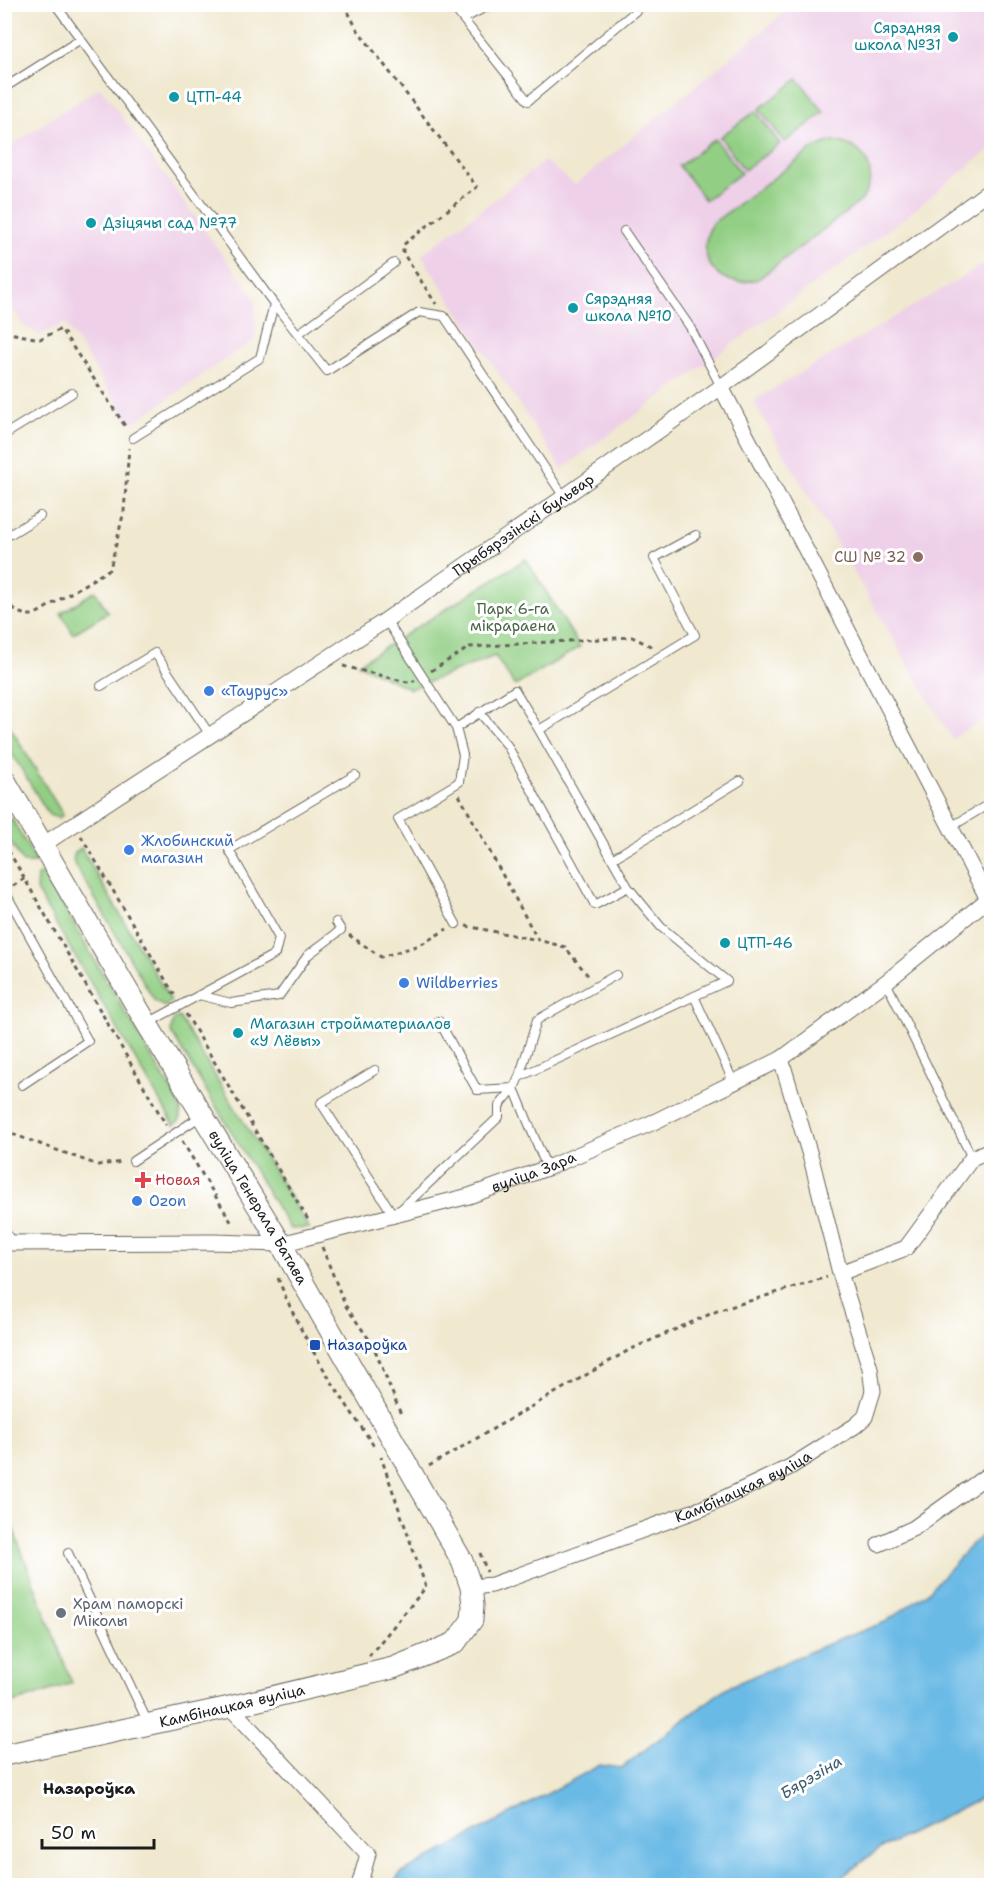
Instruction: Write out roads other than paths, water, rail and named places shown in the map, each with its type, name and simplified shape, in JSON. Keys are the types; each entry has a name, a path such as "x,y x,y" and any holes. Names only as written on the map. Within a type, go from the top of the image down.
{"street":[{"name":"Прыбярэзінскі бульвар","path":"44,844 386,620 721,387 992,189"},
{"path":"721,387 990,898"},
{"name":"вуліца Генерала Батава","path":"7,788 44,844 147,1024 281,1244 462,1561 482,1586 473,1605 472,1620 455,1643"},
{"name":"вуліца Зара","path":"8,1243 281,1244 469,1197 548,1167 656,1121 781,1059 886,982 990,898"},
{"name":"Камбінацкая вуліца","path":"482,1586 703,1508 790,1467 855,1426 865,1417 873,1391 870,1368 840,1273 812,1162 781,1059"},
{"path":"840,1273 906,1248 972,1158 992,1149"},
{"path":"879,1544 914,1528 992,1472"},
{"name":"Камбінацкая вуліца","path":"4,1755 230,1707 393,1668 455,1643"},
{"path":"230,1707 368,1854 359,1886"}],"lane":[{"path":"55,4 274,304 327,371 419,312 444,315 564,497"},
{"path":"452,4 528,101 644,4"},
{"path":"463,19 492,4"},
{"path":"4,88 81,39"},
{"path":"624,231 690,327 721,387"},
{"path":"298,334 394,264"},
{"path":"133,438 260,358 274,304"},
{"path":"4,435 72,393"},
{"path":"4,538 40,516"},
{"path":"539,730 695,635 654,558 696,535"},
{"path":"386,620 456,728 463,755 459,782 398,819 456,924"},
{"path":"101,686 155,653 210,735"},
{"path":"456,728 515,690 628,887 661,927 727,981 519,1077"},
{"path":"479,712 507,745 595,905 628,887"},
{"path":"147,1024 275,954 279,938 229,850 355,775"},
{"path":"612,858 740,781"},
{"path":"951,827 992,802"},
{"path":"4,890 88,1041 22,1085"},
{"path":"199,995 231,1003 279,996 308,956 341,930 336,922"},
{"path":"375,1070 321,1103 394,1216 500,1117 499,1106 514,1088 519,1077 537,1020 616,975"},
{"path":"886,982 972,1158"},
{"path":"694,996 734,1083"},
{"path":"438,1021 477,1090 514,1088"},
{"path":"514,1088 548,1167"},
{"path":"133,1161 202,1115"},
{"path":"4,1229 8,1243"},
{"path":"68,1553 149,1724"}],"water":[{"name":"Бярэзіна","path":"991,1527 991,1794 879,1849 831,1885 393,1885 400,1874 600,1765 621,1768 726,1688 885,1622 928,1592 970,1546"}],"place":[{"name":"Сярэдняя школа №31","path":"953,37"},
{"name":"ЦТП-44","path":"174,97"},
{"name":"Дзіцячы сад №77","path":"91,223"},
{"name":"Сярэдняя школа №10","path":"573,308"},
{"name":"СШ № 32","path":"918,557"},
{"name":"«Таурус»","path":"209,691"},
{"name":"Жлобинский магазин","path":"129,850"},
{"name":"ЦТП-46","path":"725,943"},
{"name":"Wildberries","path":"404,983"},
{"name":"Магазин стройматериалов «У Лёвы»","path":"238,1033"},
{"name":"Новая","path":"143,1180"},
{"name":"Ozon","path":"137,1201"},
{"name":"Назароўка","path":"315,1345"},
{"name":"Храм паморскі Міколы","path":"61,1613"}],"district":[{"name":"Назароўка","path":"89,1788"}],"park label":[{"name":"Парк 6-га мікрараена","path":"513,618"}]}
